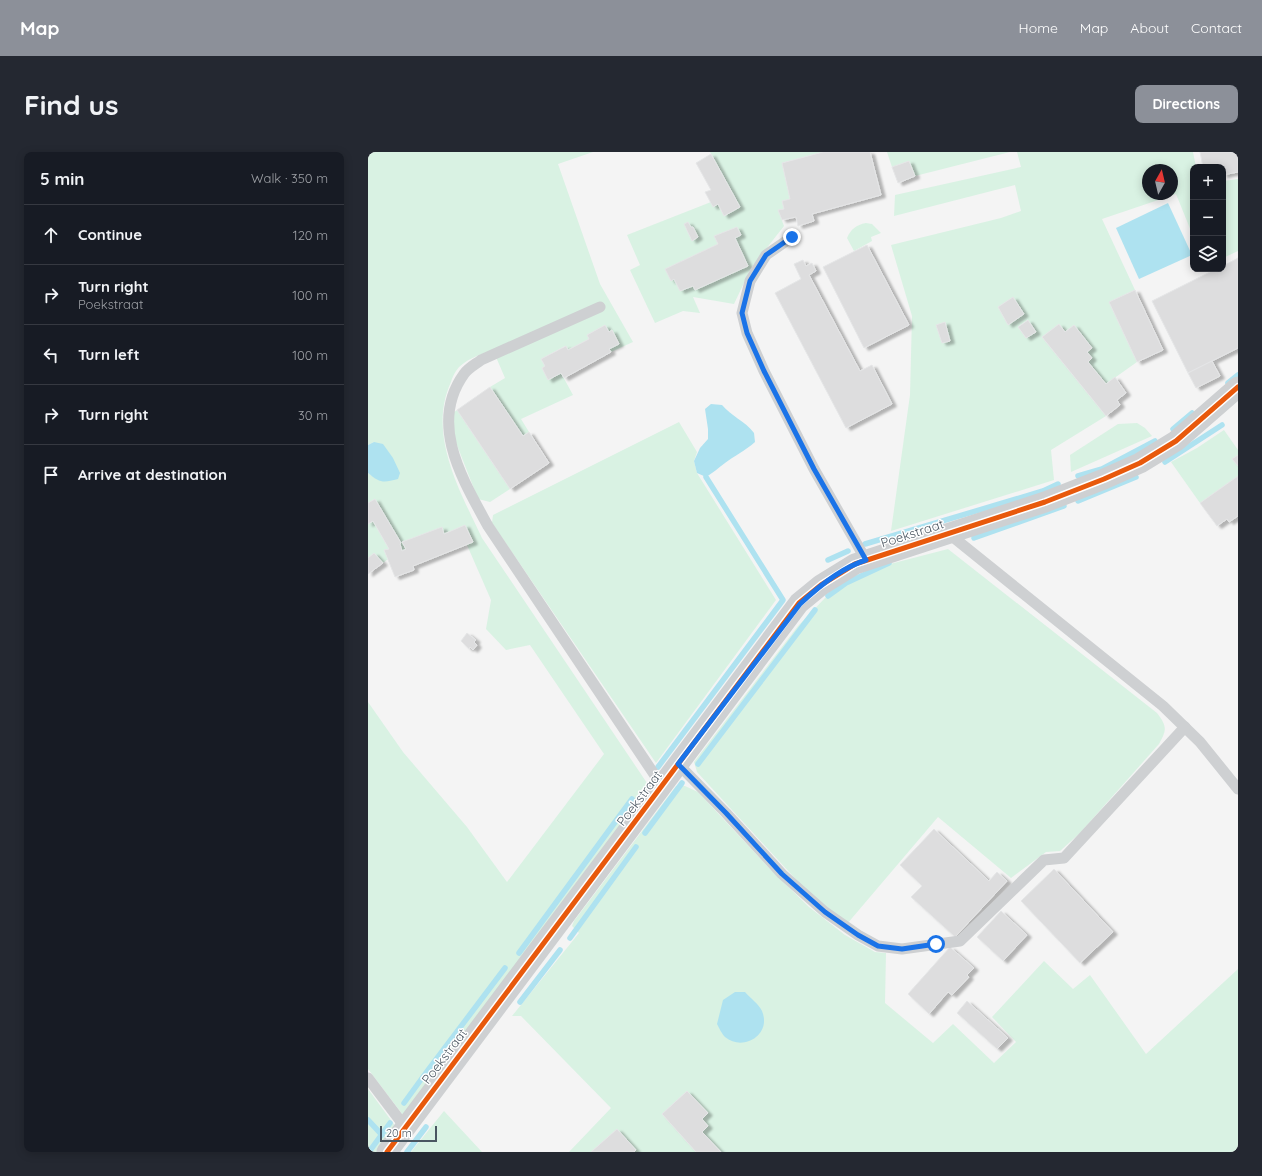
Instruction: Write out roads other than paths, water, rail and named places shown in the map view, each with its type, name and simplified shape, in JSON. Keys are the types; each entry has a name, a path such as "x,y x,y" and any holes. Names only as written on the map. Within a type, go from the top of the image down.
{"street":[{"name":"Poekstraat","path":"387,1152 800,604 821,585 854,564 1045,502 1140,463 1176,442 1238,387"}],"lane":[{"path":"792,237 766,255 750,281 742,313 747,333 764,371 814,469 866,560"},
{"path":"600,307 481,360 465,373 452,397 449,411 450,440 464,483 488,526 662,786"},
{"path":"948,533 1163,706 1200,742 1238,789"},
{"path":"678,764 726,813 782,874 825,912 858,935 878,946 902,949 960,941 1044,860 1064,858 1185,727"},
{"path":"368,1078 405,1127"}],"water":[{"path":"1168,203 1190,251 1190,256 1139,279 1116,228"},
{"path":"711,404 722,405 746,425 754,433 755,442 706,477 697,473 694,461 700,448 708,439 705,409"},
{"path":"374,442 383,444 393,458 400,473 398,479 382,481 376,479 368,473 368,445"},
{"path":"735,992 745,992 757,1003 762,1011 764,1020 763,1027 754,1039 747,1042 740,1043 725,1037 717,1024 723,1000"}],"waterway":[{"path":"1228,383 1238,375"},
{"path":"1173,429 1192,413"},
{"path":"1165,462 1222,425"},
{"path":"1078,476 1102,469 1155,441"},
{"path":"658,767 783,600 706,477"},
{"path":"1078,501 1136,477"},
{"path":"865,544 1043,491 1058,484"},
{"path":"974,538 1064,506"},
{"path":"828,560 848,551"},
{"path":"828,596 846,583 889,563"},
{"path":"698,764 815,610"},
{"path":"645,833 682,783"},
{"path":"519,953 632,799"},
{"path":"570,938 636,847"},
{"path":"520,1002 560,950"},
{"path":"404,1103 505,968"},
{"path":"368,1120 382,1135"},
{"path":"369,1152 390,1123"},
{"path":"407,1152 426,1127"}]}
